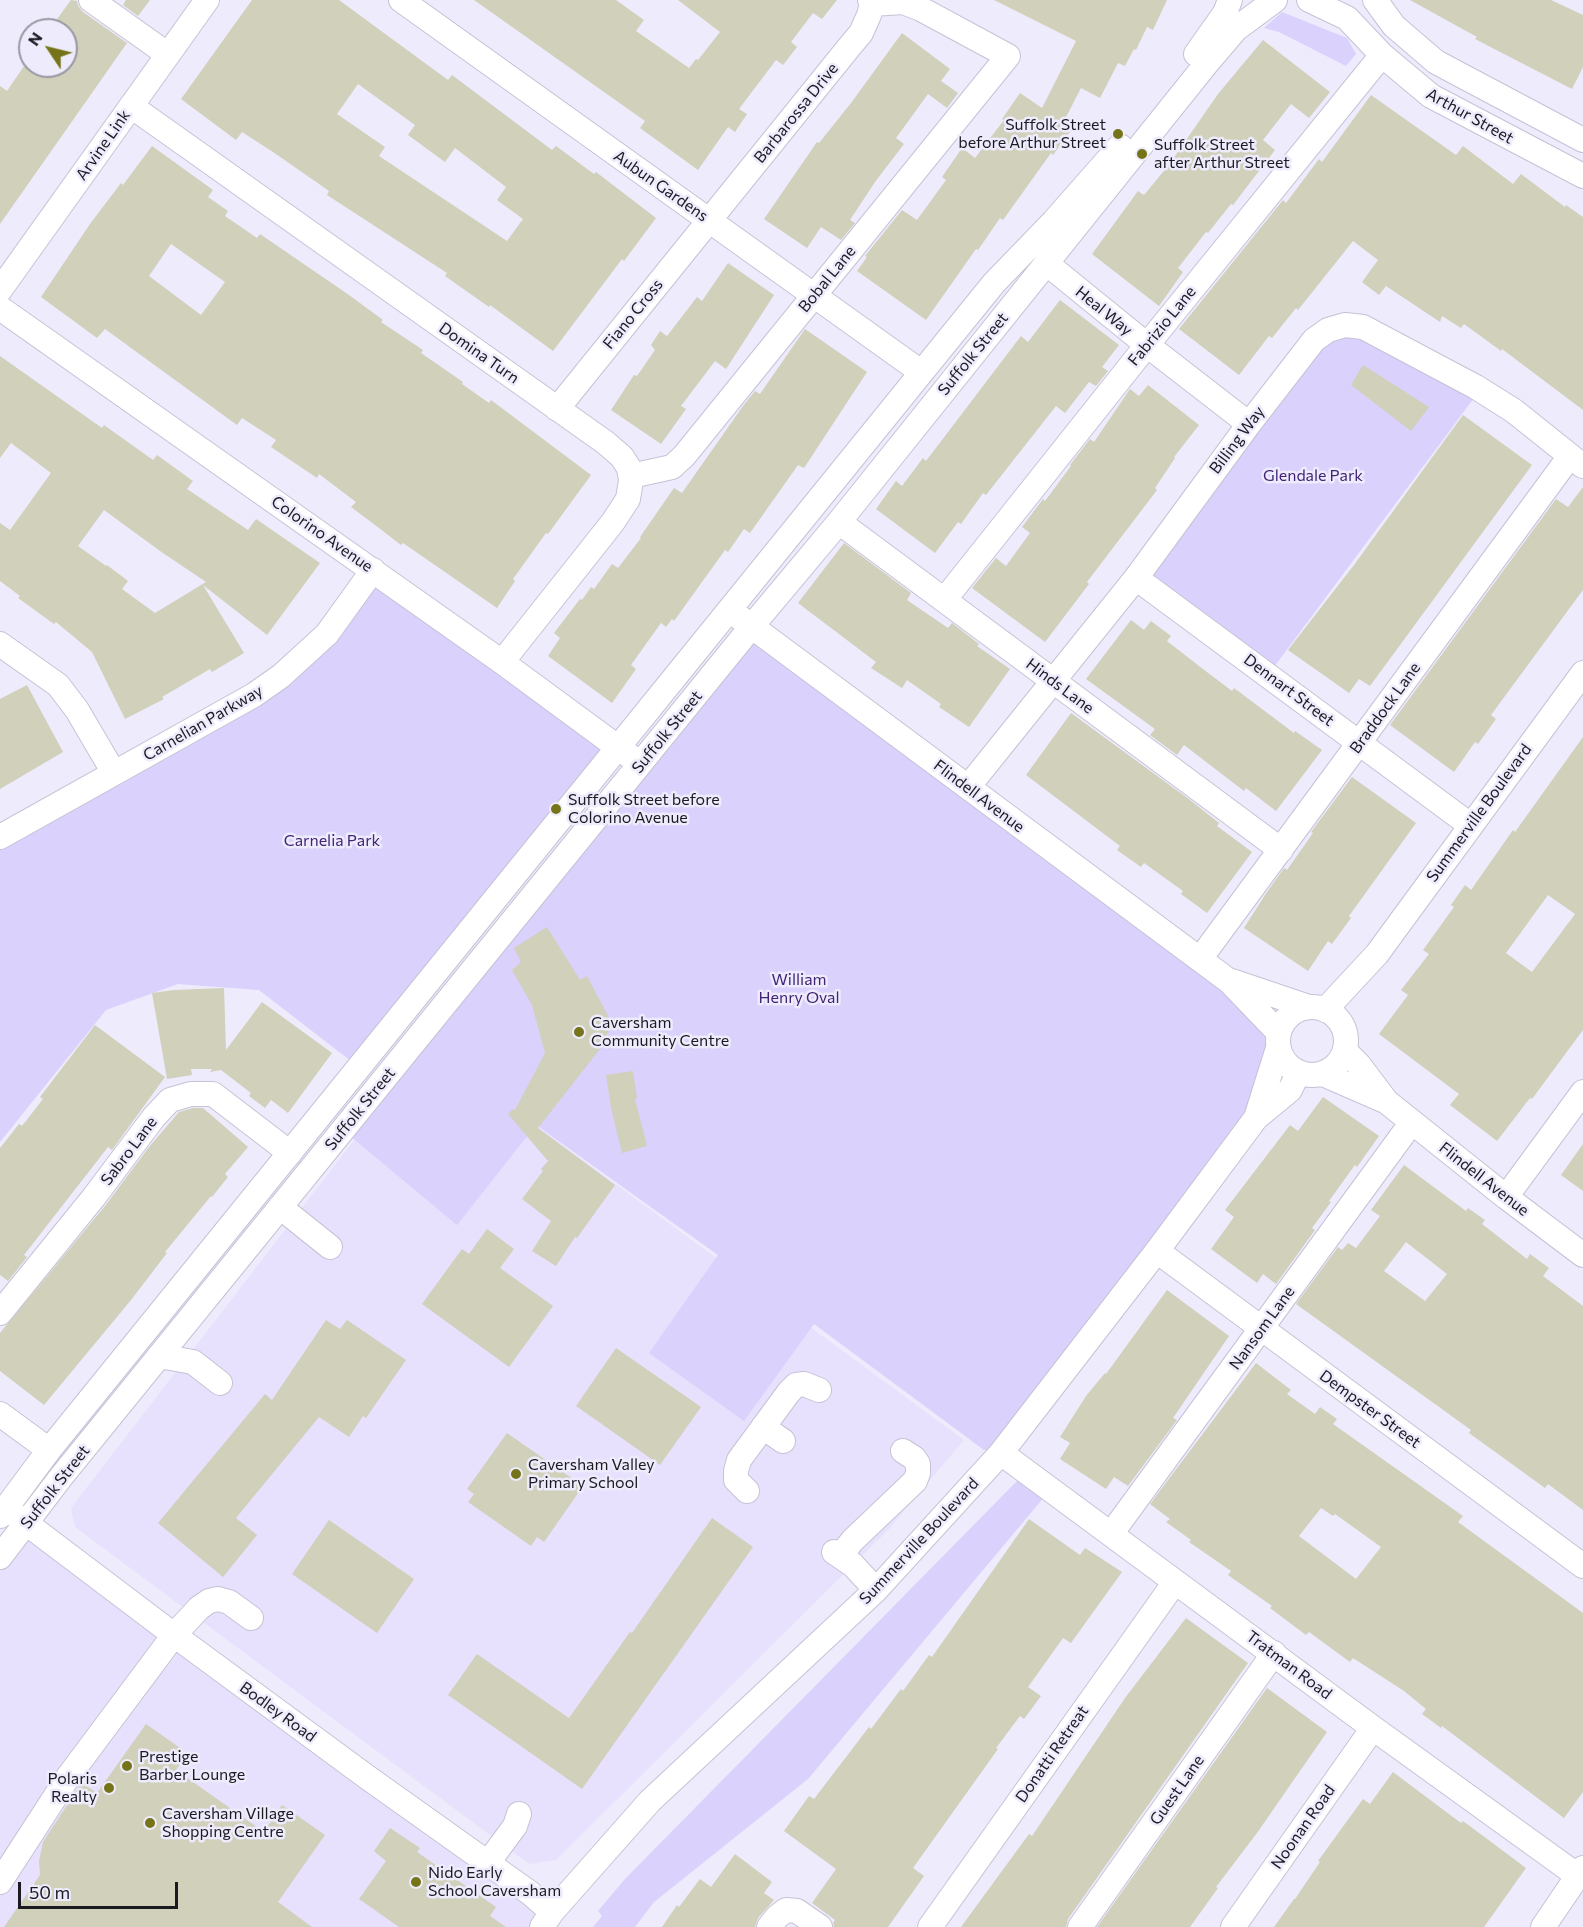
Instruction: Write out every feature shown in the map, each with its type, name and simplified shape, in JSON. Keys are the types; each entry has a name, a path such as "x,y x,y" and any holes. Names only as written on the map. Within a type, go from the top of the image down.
{"street":[{"path":"91,0 167,54"},
{"name":"Arvine Link","path":"0,290 207,0"},
{"name":"Aubun Gardens","path":"401,0 921,372"},
{"name":"Suffolk Street","path":"3,1512 49,1450 921,372 994,283 1054,221 1135,129 1191,60 1226,13 1230,0"},
{"name":"Suffolk Street","path":"0,1557 61,1477 839,522 1236,28 1275,0"},
{"name":"Arthur Street","path":"1309,0 1347,18 1382,55 1418,86 1447,106 1583,176"},
{"name":"Arthur Street","path":"1375,0 1400,32 1436,62 1583,140"},
{"name":"Barbarossa Drive","path":"710,220 861,33 869,15 871,2"},
{"name":"Bobal Lane","path":"631,476 659,472 672,467 684,456 1008,56 921,9 903,3 871,2"},
{"name":"Fabrizio Lane","path":"945,599 1382,55"},
{"name":"Domina Turn","path":"131,106 622,457 631,476"},
{"name":"Fiano Cross","path":"557,409 710,220"},
{"name":"Heal Way","path":"1046,263 1249,424"},
{"name":"Colorino Avenue","path":"0,308 373,570 640,764"},
{"name":"Billing Way","path":"968,788 1136,578 1314,340 1328,330 1345,325 1364,327 1515,411 1576,461"},
{"name":"Braddock Lane","path":"1200,959 1360,743 1576,461"},
{"path":"502,662 618,514 628,499 631,476"},
{"name":"Hinds Lane","path":"839,522 1281,850"},
{"name":"Carnelian Parkway","path":"0,837 254,695 281,676 327,634 373,570"},
{"name":"Dennart Street","path":"1136,578 1470,825"},
{"name":"Flindell Avenue","path":"730,610 1229,981 1278,1040"},
{"path":"1,647 58,685 77,710 114,773"},
{"name":"Summerville Boulevard","path":"1345,1043 1353,1002 1377,954 1583,673"},
{"name":"Summerville Boulevard","path":"1317,1008 1377,954"},
{"name":"Flindell Avenue","path":"1229,981 1317,1008"},
{"path":"1317,1008 1339,1020 1345,1043 1336,1065 1323,1074 1314,1076 1298,1073 1285,1063 1278,1040 1287,1018 1301,1009 1317,1008"},
{"name":"Summerville Boulevard","path":"1256,1118 1278,1040"},
{"name":"Flindell Avenue","path":"1345,1043 1387,1102 1583,1255"},
{"name":"Summerville Boulevard","path":"547,1919 650,1801 876,1590 1001,1453 1256,1118 1290,1090 1298,1073"},
{"name":"Flindell Avenue","path":"1323,1074 1387,1102"},
{"path":"1506,1197 1583,1092"},
{"name":"Sabro Lane","path":"0,1313 94,1197 161,1108 170,1100 191,1094 213,1094 290,1153"},
{"name":"Nansom Lane","path":"1111,1534 1412,1122"},
{"path":"280,1207 330,1247"},
{"name":"Dempster Street","path":"1157,1251 1583,1566"},
{"path":"159,1356 193,1362 220,1383"},
{"path":"747,1491 736,1480 736,1471 739,1460 763,1426 796,1385 804,1384 819,1390"},
{"path":"0,1414 49,1450"},
{"path":"763,1426 783,1441"},
{"path":"876,1590 837,1554 853,1540 875,1507 915,1481 918,1464 914,1458 903,1451"},
{"name":"Tratman Road","path":"1001,1453 1373,1728 1580,1872"},
{"name":"Bodley Road","path":"3,1512 27,1524 174,1635 530,1893 547,1919"},
{"name":"Donatti Retreat","path":"930,1927 1175,1582"},
{"path":"0,1882 62,1786 174,1635 199,1608 208,1601 218,1599 229,1602 252,1618"},
{"name":"Guest Lane","path":"1080,1927 1274,1653"},
{"name":"Noonan Road","path":"1233,1927 1373,1728"},
{"path":"487,1864 515,1826 519,1814"},
{"path":"1543,1927 1580,1872"},
{"path":"770,1927 786,1910 797,1911 820,1927"}],"shaded area":[{"name":"Caversham Valley Primary School","path":"535,1125 964,1440 889,1529 556,1860 529,1864 75,1527 71,1508 355,1139 457,1224"},
{"path":"27,1524 530,1893 542,1927 0,1927 0,1557"}],"green space":[{"path":"1282,12 1347,38 1356,54 1346,66 1279,32 1264,28"},
{"name":"Glendale Park","path":"1345,325 1480,390 1268,675 1136,578 1314,340"},
{"name":"Carnelia Park","path":"373,570 619,748 360,1068 259,990 178,984 106,1010 0,1142 0,837 254,695"},
{"name":"William Henry Oval","path":"752,626 1278,1032 1256,1118 1001,1453 984,1450 814,1324 744,1421 649,1353 718,1255 536,1125 457,1225 343,1130"},
{"path":"1017,1481 1027,1484 1045,1496 808,1779 654,1902 635,1927 593,1927 602,1916 598,1911 625,1879"}],"building":[{"path":"71,0 77,1 83,12 127,43 0,224 0,86 7,91 18,75 18,78 78,78 78,18 58,18"},
{"path":"126,0 150,0 138,16 123,5"},
{"path":"252,0 339,0 448,80 452,75 552,150 556,146 594,174 596,172 656,218 553,351 490,305 489,307 445,276 447,273 327,195 329,191 276,154 242,132 236,140 181,99","holes":["358,84 415,125 408,135 445,162 455,148 506,187 497,200 523,219 507,241 379,156 385,147 337,114"]},
{"path":"474,0 616,0 644,20 636,31 689,68 720,32 678,0 837,0 822,19 813,13 791,42 797,47 783,65 776,60 739,109 747,114 735,132 728,127 698,170 640,128 645,121"},
{"path":"994,0 1167,0 1153,30 1147,27 1125,66 1118,63 1100,98 1081,88 1063,123 1072,129 1053,155 1051,153 1003,220 1000,218 978,250 976,249 926,320 857,271 867,257 865,256 902,210 917,220 946,180 942,177 962,148 975,158 1004,120 1002,119 1020,93 1042,108 1076,41"},
{"path":"1410,0 1551,0 1583,15 1583,67 1572,89 1475,39 1477,37"},
{"path":"902,33 950,69 941,81 958,93 947,108 928,94 896,138 904,144 850,220 855,223 841,240 821,227 807,248 764,219 817,142 819,143 851,103"},
{"path":"1263,40 1330,92 1309,118 1291,104 1263,140 1275,150 1233,205 1231,204 1208,233 1206,232 1178,268 1183,272 1159,306 1092,254 1138,191 1144,195 1168,166 1218,94"},
{"path":"1371,95 1456,155 1463,146 1513,184 1521,174 1565,207 1566,205 1583,217 1583,410 1502,349 1501,351 1464,324 1461,328 1442,316 1440,322 1386,286 1379,295 1362,282 1378,260 1353,241 1298,310 1296,308 1272,338 1269,336 1239,375 1179,329 1283,200 1286,203 1319,159 1322,162"},
{"path":"152,146 213,190 208,197 228,211 225,216 257,238 260,234 349,295 383,320 381,322 423,350 421,353 463,382 462,384 489,403 491,400 591,475 513,579 515,581 497,608 403,543 401,545 351,507 356,502 319,474 317,478 271,447 276,440 242,418 237,425 105,329 97,338 41,297 90,224 121,183 123,185","holes":["171,244 225,282 201,315 149,276"]},
{"path":"728,263 774,295 726,369 715,361 681,406 686,409 661,444 611,410 634,375 637,376 655,350 651,345 660,331 667,336 697,297 702,301"},
{"path":"1060,300 1119,345 1102,367 1108,371 1096,386 1089,382 1065,413 1056,406 986,495 983,493 961,524 958,522 935,553 876,509 896,481 902,486 923,458 926,461 1021,336 1028,342"},
{"path":"805,329 867,372 804,468 798,465 750,533 744,529 728,552 725,550 674,621 672,619 666,627 661,623 631,665 636,669 612,703 548,656 560,638 554,633 580,599 582,600 591,587 594,589 612,564 618,568 674,488 682,493 743,406 755,391 760,394"},
{"path":"0,356 102,428 104,425 153,460 157,455 193,481 187,489 248,530 256,519 320,563 267,635 203,585 244,653 212,672 210,669 162,697 164,699 125,719 92,652 56,622 54,624 18,598 20,596 0,581 0,523 10,530 51,473 11,443 0,458","holes":["104,510 206,582 155,613 122,589 128,581 78,546"]},
{"path":"1363,365 1429,407 1411,431 1351,385"},
{"path":"1148,385 1199,425 1174,457 1155,488 1157,490 1045,642 972,588 996,558 1006,566 1030,533 1022,527 1043,499 1045,501 1090,439 1094,442 1130,389 1139,396"},
{"path":"1463,415 1532,465 1370,686 1359,679 1349,693 1288,650 1354,565"},
{"path":"1583,487 1583,590 1491,715 1496,719 1478,744 1475,742 1454,772 1390,725 1556,499 1568,507"},
{"path":"844,543 911,593 907,600 948,628 952,623 979,644 977,646 1010,669 969,727 939,707 941,704 907,680 902,688 871,668 876,662 798,603"},
{"path":"1131,620 1144,630 1151,621 1171,636 1167,641 1232,691 1234,688 1294,733 1295,731 1322,750 1276,811 1246,788 1244,791 1184,745 1177,755 1150,735 1155,729 1086,679"},
{"path":"27,685 63,752 0,789 0,699"},
{"path":"1071,713 1190,800 1219,823 1217,826 1252,852 1207,913 1181,894 1183,891 1144,863 1141,867 1117,850 1120,846 1026,775"},
{"path":"1583,737 1583,1030 1532,1099 1530,1098 1497,1141 1450,1105 1459,1094 1379,1034 1408,995 1401,990 1429,954 1423,950 1454,907 1451,905 1465,885 1471,890 1513,830 1515,832","holes":["1548,895 1575,914 1532,972 1506,953"]},
{"path":"1352,777 1416,823 1349,916 1351,918 1332,944 1328,941 1308,971 1244,928 1284,868 1287,870 1313,833 1311,832"},
{"name":"Caversham Community Centre","path":"547,927 580,980 587,976 608,1016 609,1030 603,1045 538,1128 615,1185 556,1266 532,1251 551,1221 522,1199 548,1161 508,1114 513,1109 515,1110 545,1053 532,1005 512,970 521,962 514,948"},
{"path":"224,988 226,1050 262,1002 332,1053 288,1113 271,1100 265,1108 249,1096 251,1093 221,1070 210,1072 212,1069 191,1069 192,1075 167,1079 152,993"},
{"path":"95,1025 165,1077 112,1150 108,1147 24,1255 27,1257 8,1281 0,1275 0,1148 19,1124 22,1126 43,1099 40,1097"},
{"path":"633,1071 637,1098 635,1099 647,1146 622,1153 606,1075"},
{"path":"1323,1097 1379,1136 1329,1201 1331,1202 1312,1228 1315,1230 1276,1284 1263,1274 1257,1283 1211,1249 1234,1217 1225,1210 1290,1125 1298,1131"},
{"path":"203,1108 248,1147 225,1174 228,1177 165,1252 167,1253 131,1300 44,1405 0,1371 0,1333 179,1112"},
{"path":"1583,1144 1583,1191 1561,1175"},
{"path":"1404,1165 1466,1211 1468,1208 1485,1220 1482,1224 1527,1259 1530,1254 1549,1268 1543,1276 1583,1306 1583,1510 1548,1484 1545,1488 1469,1433 1471,1430 1296,1304 1338,1247 1342,1250 1348,1243 1356,1248 1380,1216 1371,1210","holes":["1406,1242 1447,1274 1425,1301 1384,1271"]},
{"path":"487,1229 514,1249 500,1268 553,1306 509,1367 422,1304 462,1249 469,1254"},
{"path":"1167,1290 1229,1336 1173,1418 1177,1420 1128,1486 1114,1477 1106,1489 1060,1459 1070,1443 1060,1437 1086,1396 1106,1374"},
{"path":"326,1320 340,1329 347,1320 406,1360 366,1418 363,1416 349,1437 319,1417 236,1518 257,1535 223,1577 158,1523 265,1394 272,1400"},
{"path":"616,1348 701,1407 660,1465 576,1406"},
{"path":"1256,1363 1291,1390 1287,1394 1315,1414 1320,1407 1337,1419 1333,1424 1463,1516 1458,1522 1583,1613 1583,1792 1564,1818 1442,1726 1441,1728 1422,1714 1426,1709 1404,1691 1353,1658 1350,1662 1309,1632 1306,1635 1270,1608 1272,1606 1228,1575 1231,1571 1189,1542 1191,1540 1166,1522 1170,1519 1150,1504","holes":["1321,1508 1333,1516 1335,1514 1381,1547 1356,1579 1299,1536"]},
{"path":"507,1433 583,1486 544,1542 537,1537 531,1546 468,1502 474,1494 467,1489"},
{"path":"712,1518 753,1547 582,1789 448,1695 477,1654 569,1718 630,1632 632,1633"},
{"path":"1029,1519 1080,1555 1085,1548 1122,1572 1071,1643 1063,1638 1028,1687 1041,1696 1024,1719 1020,1716 996,1748 998,1749 913,1868 924,1876 888,1927 834,1927 835,1920 812,1903 836,1869 784,1831 809,1796 814,1799 869,1727 871,1729 901,1689 903,1691 929,1655 932,1657"},
{"path":"329,1520 414,1579 377,1633 292,1574"},
{"path":"1186,1618 1248,1663 1068,1919 1066,1927 961,1927 1029,1834 1032,1836 1125,1698"},
{"path":"1267,1688 1327,1732 1257,1833 1216,1887 1218,1888 1190,1927 1097,1927"},
{"name":"Caversham Village Shopping Centre","path":"146,1724 183,1750 175,1761 180,1764 176,1770 264,1832 282,1805 325,1835 278,1902 312,1927 4,1927 40,1875 39,1861 43,1842 80,1785 82,1783 97,1793"},
{"path":"1393,1772 1526,1868 1484,1927 1274,1927 1363,1799 1370,1804"},
{"name":"Nido Early School Caversham","path":"390,1828 420,1848 417,1852 496,1907 490,1916 506,1927 399,1927 359,1899 386,1861 374,1851"},
{"path":"735,1854 772,1882 764,1893 774,1900 758,1918 755,1927 662,1927 677,1905 679,1907 700,1879 711,1887"}],"place":[{"name":"Suffolk Street before Arthur Street","path":"1118,134"},
{"name":"Suffolk Street after Arthur Street","path":"1142,154"},
{"name":"Suffolk Street before Colorino Avenue","path":"556,809"},
{"name":"Caversham Community Centre","path":"579,1032"},
{"name":"Caversham Valley Primary School","path":"516,1474"},
{"name":"Prestige Barber Lounge","path":"127,1766"},
{"name":"Polaris Realty","path":"109,1788"},
{"name":"Caversham Village Shopping Centre","path":"150,1823"},
{"name":"Nido Early School Caversham","path":"416,1882"}]}
